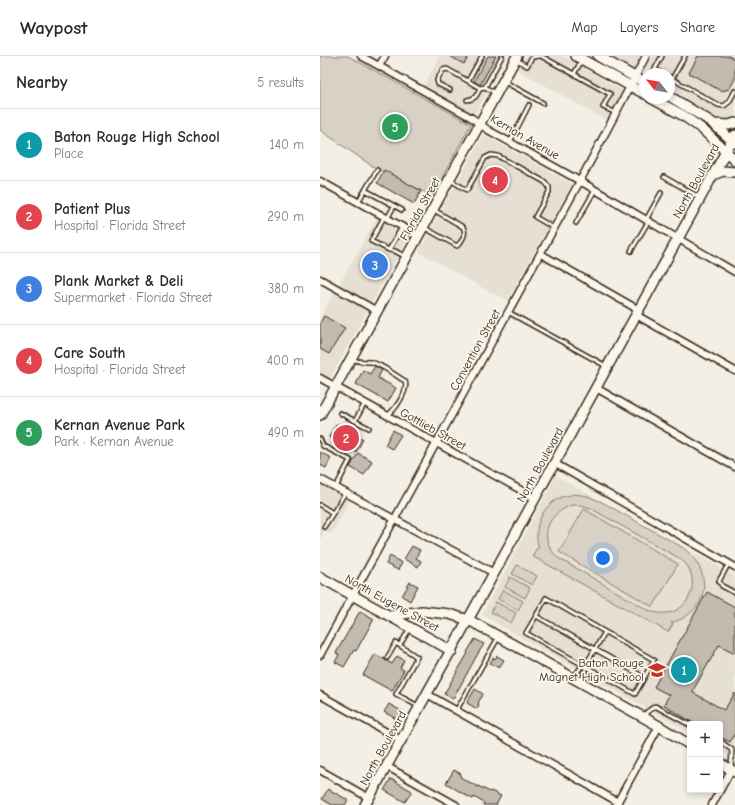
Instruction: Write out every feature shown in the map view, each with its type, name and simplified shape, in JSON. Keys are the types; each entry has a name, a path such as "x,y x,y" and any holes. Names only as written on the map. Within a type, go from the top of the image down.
{"street":[{"name":"Kernan Avenue","path":"361,56 472,118 510,142 580,181 735,272"},
{"path":"380,66 386,56"},
{"path":"598,56 639,79"},
{"name":"Convention Street","path":"320,654 541,254 646,56"},
{"name":"Florida Street","path":"320,415 516,58"},
{"path":"579,58 639,91"},
{"path":"675,100 698,113 734,140"},
{"path":"662,104 694,122 711,136 735,160"},
{"path":"714,124 729,125 735,123"},
{"name":"North Boulevard","path":"367,801 452,651 726,151 734,140"},
{"path":"713,175 728,171 735,172"},
{"path":"320,181 419,236"},
{"path":"541,254 735,371"},
{"path":"320,279 377,311"},
{"name":"Gottlieb Street","path":"320,378 535,498"},
{"path":"596,388 735,467"},
{"path":"554,463 735,567"},
{"path":"320,479 494,573"},
{"name":"North Eugene Street","path":"320,577 452,651"},
{"path":"391,616 422,612 449,614 469,620 687,743"},
{"path":"427,694 617,803 659,726"},
{"path":"320,695 401,740"},
{"path":"712,805 733,771 723,765"},
{"path":"386,766 456,805"},
{"path":"320,770 367,801"}],"lane":[{"path":"468,81 482,56"},
{"path":"485,87 502,56"},
{"path":"516,58 527,66 532,58 540,56 610,94 603,107 616,114"},
{"path":"656,68 662,56"},
{"path":"675,71 685,56"},
{"path":"574,74 579,58"},
{"path":"450,90 438,84 437,80 443,70 447,69 480,88 485,87 497,94"},
{"path":"504,81 543,103"},
{"path":"675,81 718,105 724,106 729,102 735,91"},
{"path":"467,100 473,100 477,96 480,88"},
{"path":"510,142 529,105"},
{"path":"449,180 467,190 485,158 491,155 498,156 546,182 549,187 549,192 535,217 554,228"},
{"path":"358,202 377,170"},
{"path":"664,177 701,198"},
{"path":"365,190 402,210"},
{"path":"576,223 595,190"},
{"path":"632,250 661,193"},
{"path":"394,206 372,241 407,257"},
{"path":"423,228 457,246 459,245 465,233 463,227 433,209"},
{"path":"389,250 402,227"},
{"path":"508,312 607,367"},
{"path":"351,358 359,362 371,362 405,381 407,385 406,390 393,411 387,416"},
{"path":"355,421 365,403"},
{"path":"340,413 369,428"},
{"path":"320,439 323,446 350,460 336,487"},
{"path":"324,527 345,493"},
{"path":"320,505 333,512"},
{"path":"729,563 719,581 722,586 735,593"},
{"path":"546,598 605,632 654,660 635,694 526,633 546,598"},
{"path":"536,616 644,677"},
{"path":"400,645 410,627"},
{"path":"577,680 586,671 585,666 605,632"},
{"path":"456,711 499,637"},
{"path":"387,658 396,643 417,657 396,694 420,707"},
{"path":"577,680 580,667 585,666"},
{"path":"643,717 655,706 687,723"},
{"path":"723,743 732,750 733,771"}],"shaded area":[{"path":"320,56 348,56 471,124 432,196 372,166 320,130"},
{"path":"440,56 507,56 474,116 423,87"},
{"path":"526,56 563,56 627,93 611,123 518,70"},
{"path":"607,56 735,56 735,116 731,120 722,120 714,117 675,94 675,68 639,68 639,73"},
{"path":"484,135 572,184 508,300 490,292 419,252"},
{"path":"378,216 409,236 330,378 320,373 320,318"},
{"name":"Baton Rouge Magnet High School","path":"556,476 735,576 735,758 723,752 723,721 687,721 687,731 482,615"},
{"path":"320,482 351,499 331,534 325,531 320,539"},
{"path":"575,494 587,496 602,502 682,547 699,567 703,578 704,590 700,600 694,609 684,617 671,623 673,624 668,632 532,556 537,548 539,548 537,540 538,525 544,511 562,497","holes":["572,505 581,505 590,508 679,558 685,563 691,574 692,589 690,596 681,608 667,613 659,613 648,610 558,558 548,543 548,527 551,520 563,509"]},
{"path":"584,509 678,564 653,607 559,552"},
{"path":"517,565 537,576 532,585 512,574"},
{"path":"510,577 530,588 525,598 505,587"},
{"path":"503,590 523,601 518,610 498,599"},
{"path":"496,602 516,613 511,623 491,612"}],"building":[{"path":"449,56 469,56 464,64"},
{"path":"488,56 496,56 480,85 474,81"},
{"path":"698,56 729,56 735,60 735,79 729,89 721,91 689,73"},
{"path":"384,170 421,191 414,204 377,183"},
{"path":"324,316 345,328 329,354 320,349 320,323"},
{"path":"375,366 382,370 378,378 396,388 388,402 356,384 363,370 370,374"},
{"path":"337,424 363,439 356,452 329,437"},
{"path":"393,430 401,435 392,449 385,445"},
{"path":"320,452 331,458 326,468 320,465"},
{"path":"358,453 372,461 364,475 350,467"},
{"path":"412,546 420,550 416,558 421,561 418,567 404,559"},
{"path":"390,556 402,563 398,570 386,564"},
{"path":"410,582 418,586 410,601 402,596"},
{"path":"707,592 735,607 735,653 719,645 692,692 724,710 735,693 735,733 730,742 723,738 723,721 690,721 664,705 669,695 654,687"},
{"path":"360,611 374,619 356,651 354,650 344,667 335,662 339,655 336,653"},
{"path":"475,639 484,644 453,699 444,694"},
{"path":"375,654 392,664 397,656 404,660 400,668 404,670 392,691 363,675"},
{"path":"497,656 504,660 499,668 490,663 493,658 495,659"},
{"path":"475,689 483,694 478,703 477,709 467,703"},
{"path":"389,704 403,712 398,720 384,712"},
{"path":"454,770 461,774 460,777 478,787 501,796 496,805 483,805 484,803 474,797 473,799 465,795 446,783"},
{"path":"391,779 412,791 405,802 384,790"},
{"path":"328,789 348,800 345,805 332,805 322,799"}],"place":[{"name":"Kernan Avenue Park","path":"395,127"},
{"name":"Care South","path":"495,180"},
{"name":"Plank Market & Deli","path":"375,265"},
{"name":"Patient Plus","path":"346,438"},
{"name":"Baton Rouge Magnet High School","path":"657,670"},
{"name":"Baton Rouge High School","path":"684,670"}]}
